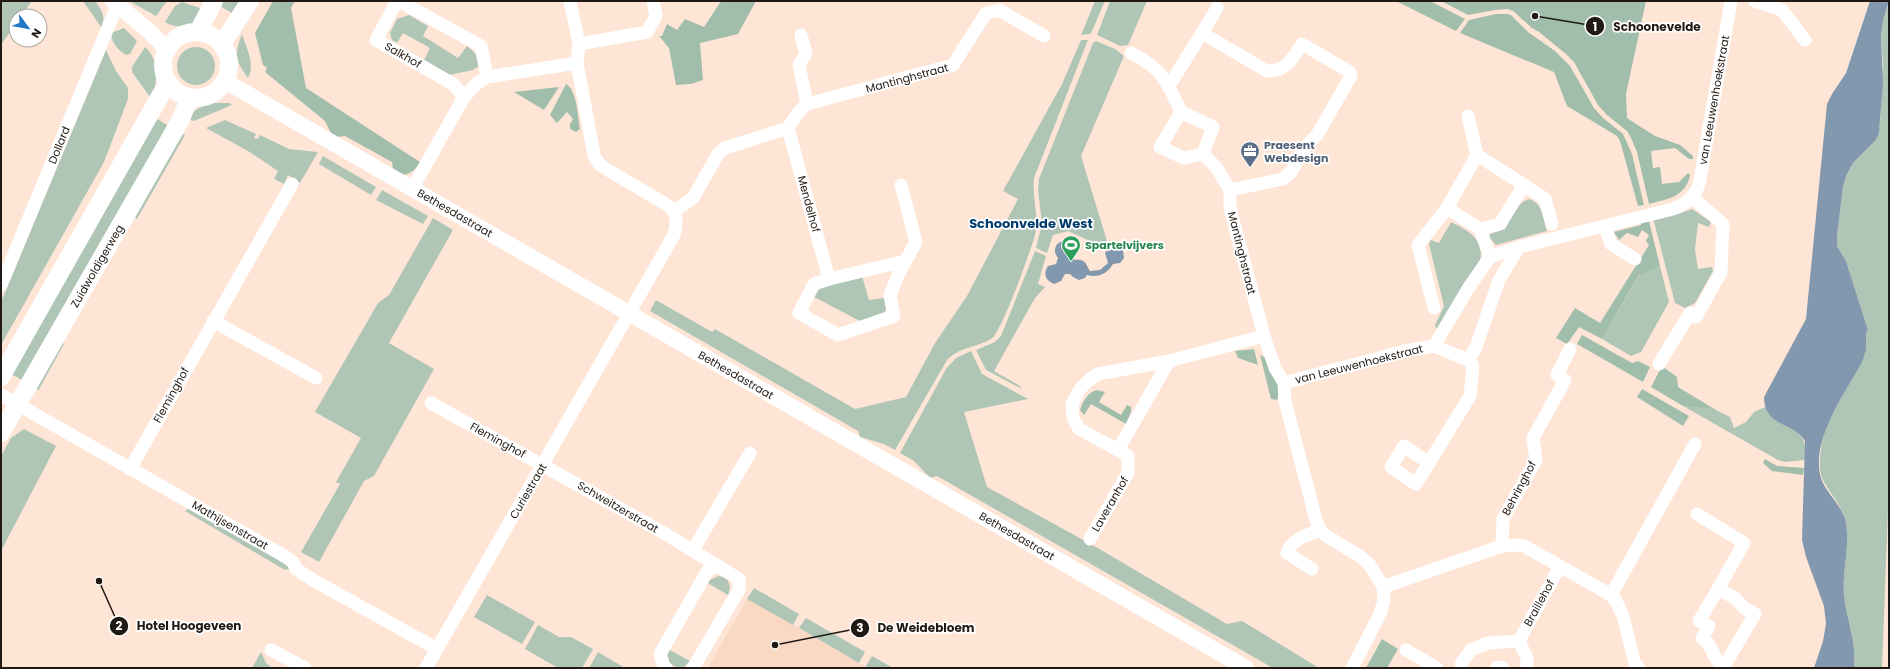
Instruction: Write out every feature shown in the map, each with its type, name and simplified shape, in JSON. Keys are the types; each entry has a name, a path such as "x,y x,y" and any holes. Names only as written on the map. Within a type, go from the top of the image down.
{"main road":[{"path":"198,32 214,1"},
{"path":"222,44 250,1"},
{"path":"198,32 207,34 222,44 227,52 229,72 225,82 218,90 210,95 200,98 190,97 180,94 168,82 163,66 167,50 180,36 198,32"},
{"path":"1,377 168,82"},
{"name":"Zuidwoldigerweg","path":"1,433 180,121 190,97"}],"street":[{"name":"Salkhof","path":"464,97 453,84 376,40 398,1 481,46 488,77"},
{"path":"570,1 579,44 577,63 594,155 598,164 669,206 674,211 693,198 718,154 725,148 788,128 797,114 807,104 799,65 806,53 801,35"},
{"path":"579,44 646,32 656,16 653,1"},
{"name":"van Leeuwenhoekstraat","path":"1692,197 1700,180 1731,1"},
{"path":"1755,1 1782,10 1805,40"},
{"path":"116,2 150,32 167,50"},
{"name":"Dollard","path":"1,285 116,2"},
{"name":"Mantinghstraat","path":"807,104 953,65 994,6 1044,36"},
{"path":"1169,86 1217,8"},
{"path":"1202,33 1267,71 1275,72 1290,62 1302,44 1350,72 1351,76 1317,135 1305,147 1291,172 1283,178 1230,190"},
{"path":"1131,54 1142,59 1159,71 1169,86 1181,112 1213,127 1203,154 1184,158 1160,147 1181,112"},
{"path":"412,189 464,97 476,84 488,77 577,63"},
{"name":"Bethesdastraat","path":"225,82 1246,668"},
{"path":"1434,308 1418,245 1447,208 1477,154 1468,116"},
{"name":"Mendelhof","path":"788,128 829,279"},
{"name":"Mantinghstraat","path":"1203,154 1216,167 1230,190 1230,208 1264,336"},
{"path":"1477,154 1545,199 1552,224"},
{"name":"Fleminghof","path":"130,469 292,184"},
{"path":"901,185 916,242 905,261 890,295 894,316 838,335 799,313 814,284 905,261"},
{"path":"1480,229 1500,224 1524,185"},
{"path":"1447,208 1480,229 1490,257 1519,246 1605,227 1674,209 1692,197 1723,224 1721,272 1696,317 1690,313 1659,364"},
{"name":"Curiestraat","path":"426,668 674,235 677,224 674,211"},
{"path":"1605,227 1611,244 1635,259"},
{"path":"1429,463 1470,396 1473,366 1468,360 1476,347 1499,280 1519,246"},
{"name":"van Leeuwenhoekstraat","path":"1434,346 1469,287 1490,257"},
{"path":"213,321 316,378"},
{"name":"van Leeuwenhoekstraat","path":"1264,336 1275,368 1284,383 1285,401 1298,456 1320,530"},
{"name":"Laveranhof","path":"1090,539 1128,473 1128,456 1080,429 1075,424 1072,404 1080,389 1098,374 1169,361 1264,336"},
{"name":"van Leeuwenhoekstraat","path":"1284,383 1405,351 1434,346 1468,360"},
{"name":"Behringhof","path":"1502,546 1503,519 1536,460 1533,438 1565,380 1557,375 1570,349"},
{"path":"1118,450 1169,361"},
{"name":"Mathijsenstraat","path":"1,395 286,557 293,562 296,569 313,580 437,649"},
{"name":"Fleminghof","path":"432,403 544,464"},
{"path":"1611,595 1695,444"},
{"path":"693,550 750,453"},
{"name":"Schweitzerstraat","path":"544,464 693,550 739,579 739,590 693,668"},
{"path":"1697,514 1744,543 1699,621 1709,626 1702,638 1708,642 1716,661 1724,667 1755,614 1744,608 1735,598 1718,589"},
{"path":"1312,569 1287,553 1289,546 1297,540 1320,530 1332,541 1370,565 1383,587 1384,600 1380,614 1352,668"},
{"path":"1383,587 1502,546 1515,544 1524,546 1611,595 1621,609 1635,664 1639,668"},
{"path":"666,668 664,667 660,654 708,570 718,566"},
{"name":"Braillehof","path":"1519,640 1560,566"},
{"path":"1462,667 1471,650 1488,643 1519,640 1527,658 1527,668"},
{"path":"271,650 305,668"},
{"path":"1406,650 1437,668"},
{"path":"1496,668 1503,668"}],"shaded area":[{"path":"747,599 793,625 868,668 708,668"}],"green space":[{"path":"1,1 32,1 27,8 8,8 8,35 1,45"},
{"path":"83,1 95,1 103,16 103,23 101,27"},
{"path":"129,1 167,1 156,16"},
{"path":"223,1 243,1 235,15 220,6"},
{"path":"273,1 295,1 291,8 306,88 420,162 413,171 403,175 393,169 392,162 345,136 337,137 332,135 325,121 265,72 267,68 263,65 255,33"},
{"path":"721,1 756,1 738,34 700,43 703,80 691,84 676,85 669,48 659,36 662,36 667,24 677,30 685,19 704,27"},
{"path":"1095,1 1105,1 1090,34 1081,35"},
{"path":"1110,1 1147,1 1128,45 1120,46 1097,35"},
{"path":"1396,1 1430,1 1465,19 1456,31"},
{"path":"1441,1 1646,1 1626,94 1627,118 1655,136 1680,145 1693,156 1693,159 1689,159 1675,148 1651,151 1653,168 1660,167 1662,184 1679,182 1688,173 1690,175 1684,188 1675,196 1649,204 1637,152 1627,131 1607,115 1598,105 1574,62 1513,11 1508,9 1495,10 1468,15"},
{"path":"182,2 200,8 202,11 193,23 179,26 165,22 175,6"},
{"path":"1889,3 1889,485 1882,668 1854,668 1854,645 1844,596 1847,541 1846,523 1842,511 1823,480 1820,460 1822,444 1828,423 1866,350 1866,333 1868,330 1846,261 1837,246 1837,235 1843,187 1846,176 1853,163 1876,140 1880,124 1883,65 1881,36 1883,21"},
{"path":"1496,14 1511,15 1528,32 1555,51 1570,66 1594,108 1603,118 1623,134 1632,154 1644,205 1638,206 1620,141 1617,136 1567,106 1554,72 1460,33 1469,20"},
{"path":"409,15 428,26 423,36 458,58 467,46 475,53 480,65 473,70 449,75 424,60 430,48 403,33 397,43 392,40 390,33 397,19"},
{"path":"124,28 137,41 130,54 126,55 116,46 111,37 111,33"},
{"path":"242,34 251,62 248,78 240,66 237,57"},
{"path":"1081,40 1088,40 1034,178 1036,221 1035,235 1028,257 1002,322 991,339 958,352 947,360 895,450 884,444 860,437 858,431 650,311 656,300 712,332 715,329 855,409 906,397 935,343 967,296 1018,199 1003,191 1062,84"},
{"path":"1096,41 1115,49 1124,56 1081,156 1107,241 1098,245 1068,231 1053,235 1047,253 1036,248 1042,224 1038,190 1039,179 1093,43"},
{"path":"145,47 150,52 155,64 156,77 154,98 150,97 132,72 132,67"},
{"path":"192,47 200,47 210,52 214,59 214,73 210,80 200,85 192,85 182,80 180,77 177,70 177,62 182,52 185,50"},
{"path":"106,50 116,71 128,88 128,99 104,162 1,345 1,302"},
{"path":"566,84 570,87 575,98 580,129 576,132 570,129 570,124 573,119 567,112 557,123 550,115"},
{"path":"559,87 544,110 514,92"},
{"path":"212,103 229,103 232,105 194,121 187,119 198,109"},
{"path":"156,118 170,127 22,380 13,375 13,369"},
{"path":"225,120 256,134 254,138 258,139 260,135 289,149 318,152 300,183 288,175 284,184 274,179 278,171 248,151 206,128"},
{"path":"179,132 185,135 137,219 132,215"},
{"path":"323,156 376,187 371,195 319,164"},
{"path":"382,190 428,216 423,224 376,200"},
{"path":"1529,199 1534,201 1540,208 1547,231 1496,245 1489,237 1490,234 1505,229 1517,207"},
{"path":"1692,209 1711,222 1709,227 1698,223 1695,249 1698,269 1712,267 1713,271 1695,303 1685,308 1675,303 1653,218 1678,214"},
{"path":"433,218 453,230 389,343 434,369 374,476 364,481 319,562 301,552 340,484 336,482 361,438 315,412 378,303 389,295"},
{"path":"1649,221 1660,266 1639,275 1602,339 1579,327 1567,344 1556,338 1575,308 1600,323 1649,245 1646,241 1649,235 1642,230 1638,237 1627,233 1619,240 1614,232 1641,225 1641,222"},
{"path":"1451,222 1463,228 1473,236 1480,246 1481,253 1480,260 1437,330 1435,325 1444,306 1429,244 1431,240 1439,243"},
{"path":"1035,251 1046,256 1038,284 1045,287 1035,298 994,371 1020,386 1022,389 986,370 976,350 995,342 1001,336"},
{"path":"1660,266 1669,302 1641,352 1631,356 1602,339 1640,274"},
{"path":"862,276 869,300 884,298 886,309 883,316 860,321 814,297 819,288"},
{"path":"1582,335 1632,363 1638,361 1650,367 1643,382 1577,344"},
{"path":"59,341 64,344 38,391 37,387"},
{"path":"1254,349 1258,365 1238,358 1235,351"},
{"path":"971,351 982,374 1028,399 964,412 987,487 1096,547 1227,624 1242,621 1319,668 1273,668 937,476 930,478 914,461 900,453 946,369 956,358"},
{"path":"1260,355 1266,358 1281,390 1277,400 1271,399"},
{"path":"1662,366 1677,377 1678,387 1716,410 1683,406 1651,387"},
{"path":"1642,389 1689,416 1683,426 1637,397"},
{"path":"1097,390 1105,392 1099,402 1121,415 1127,405 1131,407 1131,412 1126,424 1091,404 1084,415 1080,410 1086,397"},
{"path":"1683,406 1716,410 1730,417 1734,428 1746,422 1754,412 1765,407 1779,421 1799,433 1803,439 1805,448 1805,460 1785,462 1778,460"},
{"path":"24,429 56,446 1,551 1,456 11,438"},
{"path":"1765,459 1777,466 1804,468 1803,475 1772,471 1763,463"},
{"path":"190,508 287,565 289,569 285,570 185,511"},
{"path":"718,576 725,578 729,582 730,588 728,595 706,582"},
{"path":"754,588 799,614 793,625 747,599"},
{"path":"487,595 535,622 522,644 474,617"},
{"path":"806,618 865,652 859,663 799,628"},
{"path":"538,625 559,637 571,637 593,649 582,668 558,668 525,649"},
{"path":"1382,639 1398,649 1387,668 1366,668"},
{"path":"668,649 690,661 684,667 676,667 670,663"},
{"path":"261,652 266,663 272,668 252,668"},
{"path":"598,652 625,668 589,668"},
{"path":"872,656 893,668 868,668 866,666"}],"water":[{"path":"1870,1 1889,1 1883,21 1881,36 1883,83 1879,132 1876,140 1853,163 1846,176 1843,187 1837,235 1837,246 1846,261 1868,330 1866,333 1866,350 1862,362 1831,418 1820,449 1819,464 1823,484 1842,511 1846,523 1847,541 1844,596 1854,645 1854,668 1814,668 1823,641 1826,624 1824,606 1806,557 1802,540 1805,441 1794,430 1780,423 1769,414 1765,407 1764,397 1806,319 1827,104 1846,73"},
{"name":"Spartelvijvers","path":"1066,240 1074,247 1072,257 1075,260 1084,261 1090,271 1100,270 1108,263 1105,253 1111,246 1120,247 1123,251 1124,258 1120,263 1113,264 1105,273 1095,276 1087,275 1085,278 1079,280 1070,274 1065,274 1061,281 1054,284 1047,279 1045,274 1048,266 1056,264 1058,258 1055,249 1057,244"}],"place":[{"name":"Schoonevelde","path":"1535,16"},
{"name":"Praesent Webdesign","path":"1250,168"},
{"name":"Spartelvijvers","path":"1071,262"},
{"name":"Hotel Hoogeveen","path":"99,581"},
{"name":"De Weidebloem","path":"775,645"}],"district":[{"name":"Schoonvelde West","path":"1031,223"}]}
